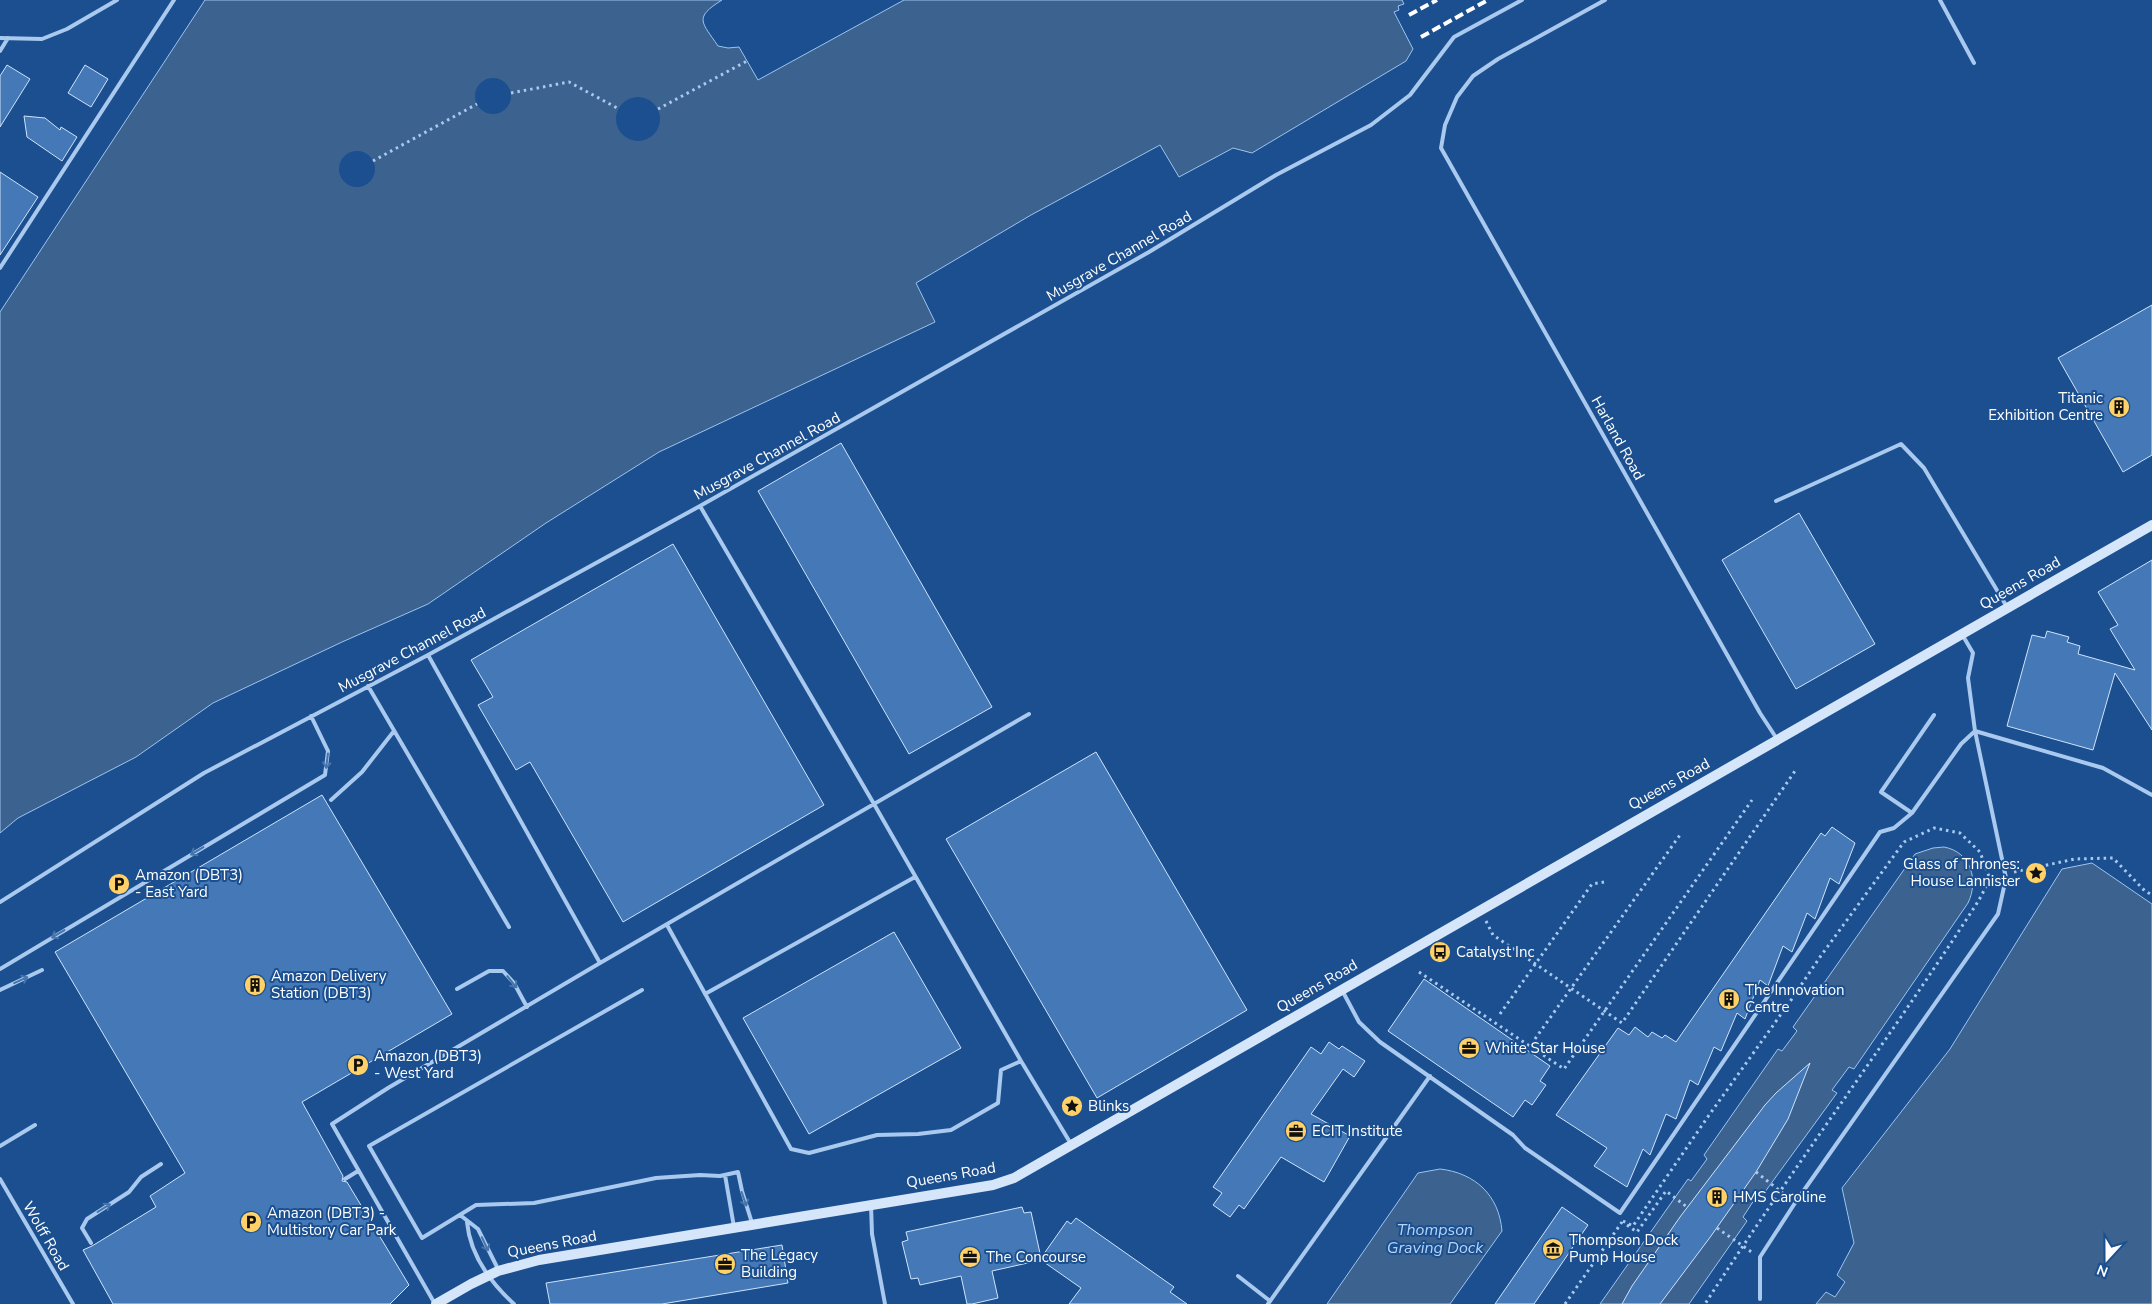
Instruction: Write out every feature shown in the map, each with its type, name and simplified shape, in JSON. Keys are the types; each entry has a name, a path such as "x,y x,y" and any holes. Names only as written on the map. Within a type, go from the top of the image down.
{"street":[{"name":"Queens Road","path":"435,1304 498,1271 539,1260 993,1185 1014,1178 1070,1144 2152,525"}],"lane":[{"path":"0,38 42,39 67,29 117,0"},
{"path":"0,268 174,0"},
{"name":"Musgrave Channel Road","path":"0,902 204,773 700,506 1116,271 1276,175 1371,125 1410,95 1454,37 1522,0"},
{"name":"Harland Road","path":"1605,0 1498,59 1473,76 1457,97 1445,125 1441,148 1755,704 1777,739"},
{"path":"1940,0 1974,64"},
{"path":"0,51 8,38"},
{"path":"1776,501 1901,444 1924,468 2007,608"},
{"path":"700,506 1070,1144"},
{"path":"1760,1299 1760,1257 1795,1203 1998,914 2005,874 1975,731 1968,678 1973,653 1962,634"},
{"path":"428,654 600,963"},
{"path":"368,686 509,927"},
{"path":"435,1304 332,1124 388,1088 600,963 667,926 1029,714"},
{"path":"1912,813 1882,792 1934,715"},
{"path":"0,969 325,775 328,752 311,716"},
{"path":"330,800 362,772 394,731"},
{"path":"1975,731 2103,768 2152,795"},
{"path":"1342,990 1359,1022 1380,1042 1512,1135 1525,1148 1620,1213 1880,832 1894,828 1912,813 1958,749 1975,731"},
{"path":"705,994 915,877"},
{"path":"667,926 791,1149 809,1153 877,1135 918,1134 951,1130 998,1103 1002,1070 1021,1061"},
{"path":"0,990 42,970"},
{"path":"457,988 489,971 503,971 514,982 527,1007"},
{"path":"642,990 369,1146 422,1238 476,1205 534,1203 656,1178 724,1175 738,1172 753,1225"},
{"path":"1238,1276 1269,1302 1430,1076"},
{"path":"0,1146 35,1125"},
{"path":"91,1243 82,1228 87,1218 129,1192 141,1177 161,1164"},
{"path":"345,1179 358,1171"},
{"path":"724,1175 734,1227"},
{"name":"Wolff Road","path":"0,1179 73,1304"},
{"path":"871,1205 872,1234 885,1304"},
{"path":"460,1215 466,1222 478,1229 498,1271"},
{"path":"466,1222 468,1234 487,1276 514,1304"}],"path":[{"path":"658,109 747,61"},
{"path":"511,93 569,82 619,110"},
{"path":"373,161 477,104"},
{"path":"1480,910 1493,935 1622,1023 1795,771"},
{"path":"1419,972 1564,1070 1752,800"},
{"path":"1622,1221 1633,1226 1820,957 1904,842 1934,828 1960,833 1980,852 1990,879"},
{"path":"1535,1039 1680,836"},
{"path":"1705,1304 1742,1246 1781,1192 1816,1136 1866,1070 1959,931 1990,879 2034,866 2074,859 2113,858 2152,896"},
{"path":"1500,1014 1592,884 1604,882"},
{"path":"1756,1172 1795,1203"},
{"path":"1620,1213 1622,1221 1637,1232 1666,1191 1687,1207"},
{"path":"1565,1304 1622,1221"},
{"path":"1717,1228 1760,1257"}],"water":[{"path":"205,0 722,0 707,11 703,21 705,26 718,46 728,48 739,47 758,80 904,0 1402,0 1404,4 1398,6 1399,10 1394,12 1413,49 1406,61 1252,153 1233,148 1179,177 1160,145 1031,215 916,283 935,322 659,452 546,523 428,604 213,703 136,757 18,818 0,833 0,312"},
{"path":"1944,847 1961,855 1970,868 1973,885 1968,903 1854,1069 1849,1067 1832,1090 1837,1093 1762,1196 1758,1194 1743,1217 1747,1221 1689,1304 1600,1304 1688,1179 1691,1181 1707,1159 1704,1155 1778,1049 1782,1051 1797,1031 1793,1027 1915,854 1933,848"},
{"path":"2092,863 2152,904 2152,1304 1816,1304 1826,1292 1835,1297 1845,1282 1837,1275 1854,1243 1842,1188 1950,1049 2062,869"},
{"name":"Thompson Graving Dock","path":"1440,1169 1464,1175 1483,1188 1496,1207 1502,1231 1450,1304 1327,1304 1418,1173"}],"pier":[{"path":"493,78 500,79 506,83 510,89 510,103 506,109 500,113 493,114 486,113 480,109 476,103 475,96 476,89 480,83 486,79"},
{"path":"638,97 650,101 656,107 660,119 656,131 650,137 638,141 626,137 620,131 616,119 620,107 626,101"},
{"path":"357,151 364,152 370,156 374,162 374,176 370,182 364,186 357,187 350,186 344,182 340,176 339,169 340,162 344,156 350,152"}],"building":[{"path":"7,65 30,79 0,127 0,76"},
{"path":"85,65 108,79 91,107 68,93"},
{"path":"24,116 45,118 60,130 61,127 77,137 62,161 27,137"},
{"path":"0,172 38,197 0,255"},
{"name":"Titanic Exhibition Centre","path":"2152,305 2152,455 2123,472 2058,358"},
{"path":"841,443 992,707 909,754 758,491"},
{"path":"1799,513 1875,644 1796,689 1722,560"},
{"path":"673,544 824,805 623,922 530,762 516,770 478,705 493,697 471,660"},
{"path":"2152,560 2152,730 2115,673 2093,750 2007,726 2032,635 2045,638 2047,631 2069,637 2067,642 2080,646 2078,654 2135,670 2110,629 2118,625 2098,592"},
{"path":"1096,752 1247,1010 1097,1098 946,839"},
{"path":"322,795 452,1014 302,1102 343,1176 342,1181 347,1182 409,1285 390,1304 113,1304 83,1250 156,1207 150,1196 185,1173 55,952"},
{"name":"The Innovation Centre","path":"1832,827 1855,843 1839,884 1830,878 1815,919 1807,913 1792,952 1783,946 1768,986 1760,980 1745,1019 1737,1013 1721,1051 1714,1047 1698,1085 1690,1080 1676,1119 1666,1114 1650,1155 1643,1149 1627,1187 1594,1166 1607,1148 1556,1115 1618,1028 1629,1035 1635,1027 1648,1037 1652,1032 1662,1038 1665,1035 1676,1042 1821,833 1825,836"},
{"path":"894,932 961,1048 809,1134 743,1018"},
{"name":"White Star House","path":"1424,979 1550,1066 1540,1081 1546,1085 1532,1105 1525,1100 1513,1117 1388,1031"},
{"name":"ECIT Institute","path":"1329,1042 1339,1049 1342,1046 1365,1061 1354,1077 1343,1069 1311,1114 1350,1136 1324,1182 1281,1157 1244,1209 1239,1205 1230,1217 1213,1205 1222,1193 1213,1187 1311,1047 1321,1054"},
{"name":"HMS Caroline","path":"1810,1063 1788,1119 1756,1172 1660,1304 1622,1304 1632,1286 1680,1217 1765,1105"},
{"path":"1022,1207 1024,1213 1031,1212 1041,1258 1067,1221 1071,1224 1076,1218 1174,1287 1170,1292 1187,1304 1069,1304 1081,1288 1041,1260 992,1271 998,1298 972,1304 967,1304 961,1276 920,1285 918,1278 911,1279 902,1242 908,1240 906,1232"},
{"name":"Thompson Dock Pump House","path":"1562,1207 1588,1225 1534,1304 1495,1304"},
{"name":"The Legacy Building","path":"782,1245 788,1283 662,1304 550,1304 546,1283"}],"railway":[{"path":"1409,15 1437,0"},
{"path":"1421,37 1488,0"}],"place":[{"name":"Titanic Exhibition Centre","path":"2119,407"},
{"name":"Glass of Thrones: House Lannister","path":"2036,873"},
{"name":"Amazon (DBT3) - East Yard","path":"119,884"},
{"name":"Catalyst Inc","path":"1440,952"},
{"name":"Amazon Delivery Station (DBT3)","path":"255,985"},
{"name":"The Innovation Centre","path":"1729,999"},
{"name":"White Star House","path":"1469,1048"},
{"name":"Amazon (DBT3) - West Yard","path":"358,1065"},
{"name":"Blinks","path":"1072,1106"},
{"name":"ECIT Institute","path":"1296,1131"},
{"name":"HMS Caroline","path":"1717,1197"},
{"name":"Amazon (DBT3) - Multistory Car Park","path":"251,1222"},
{"name":"Thompson Dock Pump House","path":"1553,1249"},
{"name":"The Concourse","path":"970,1257"},
{"name":"The Legacy Building","path":"725,1264"}]}
